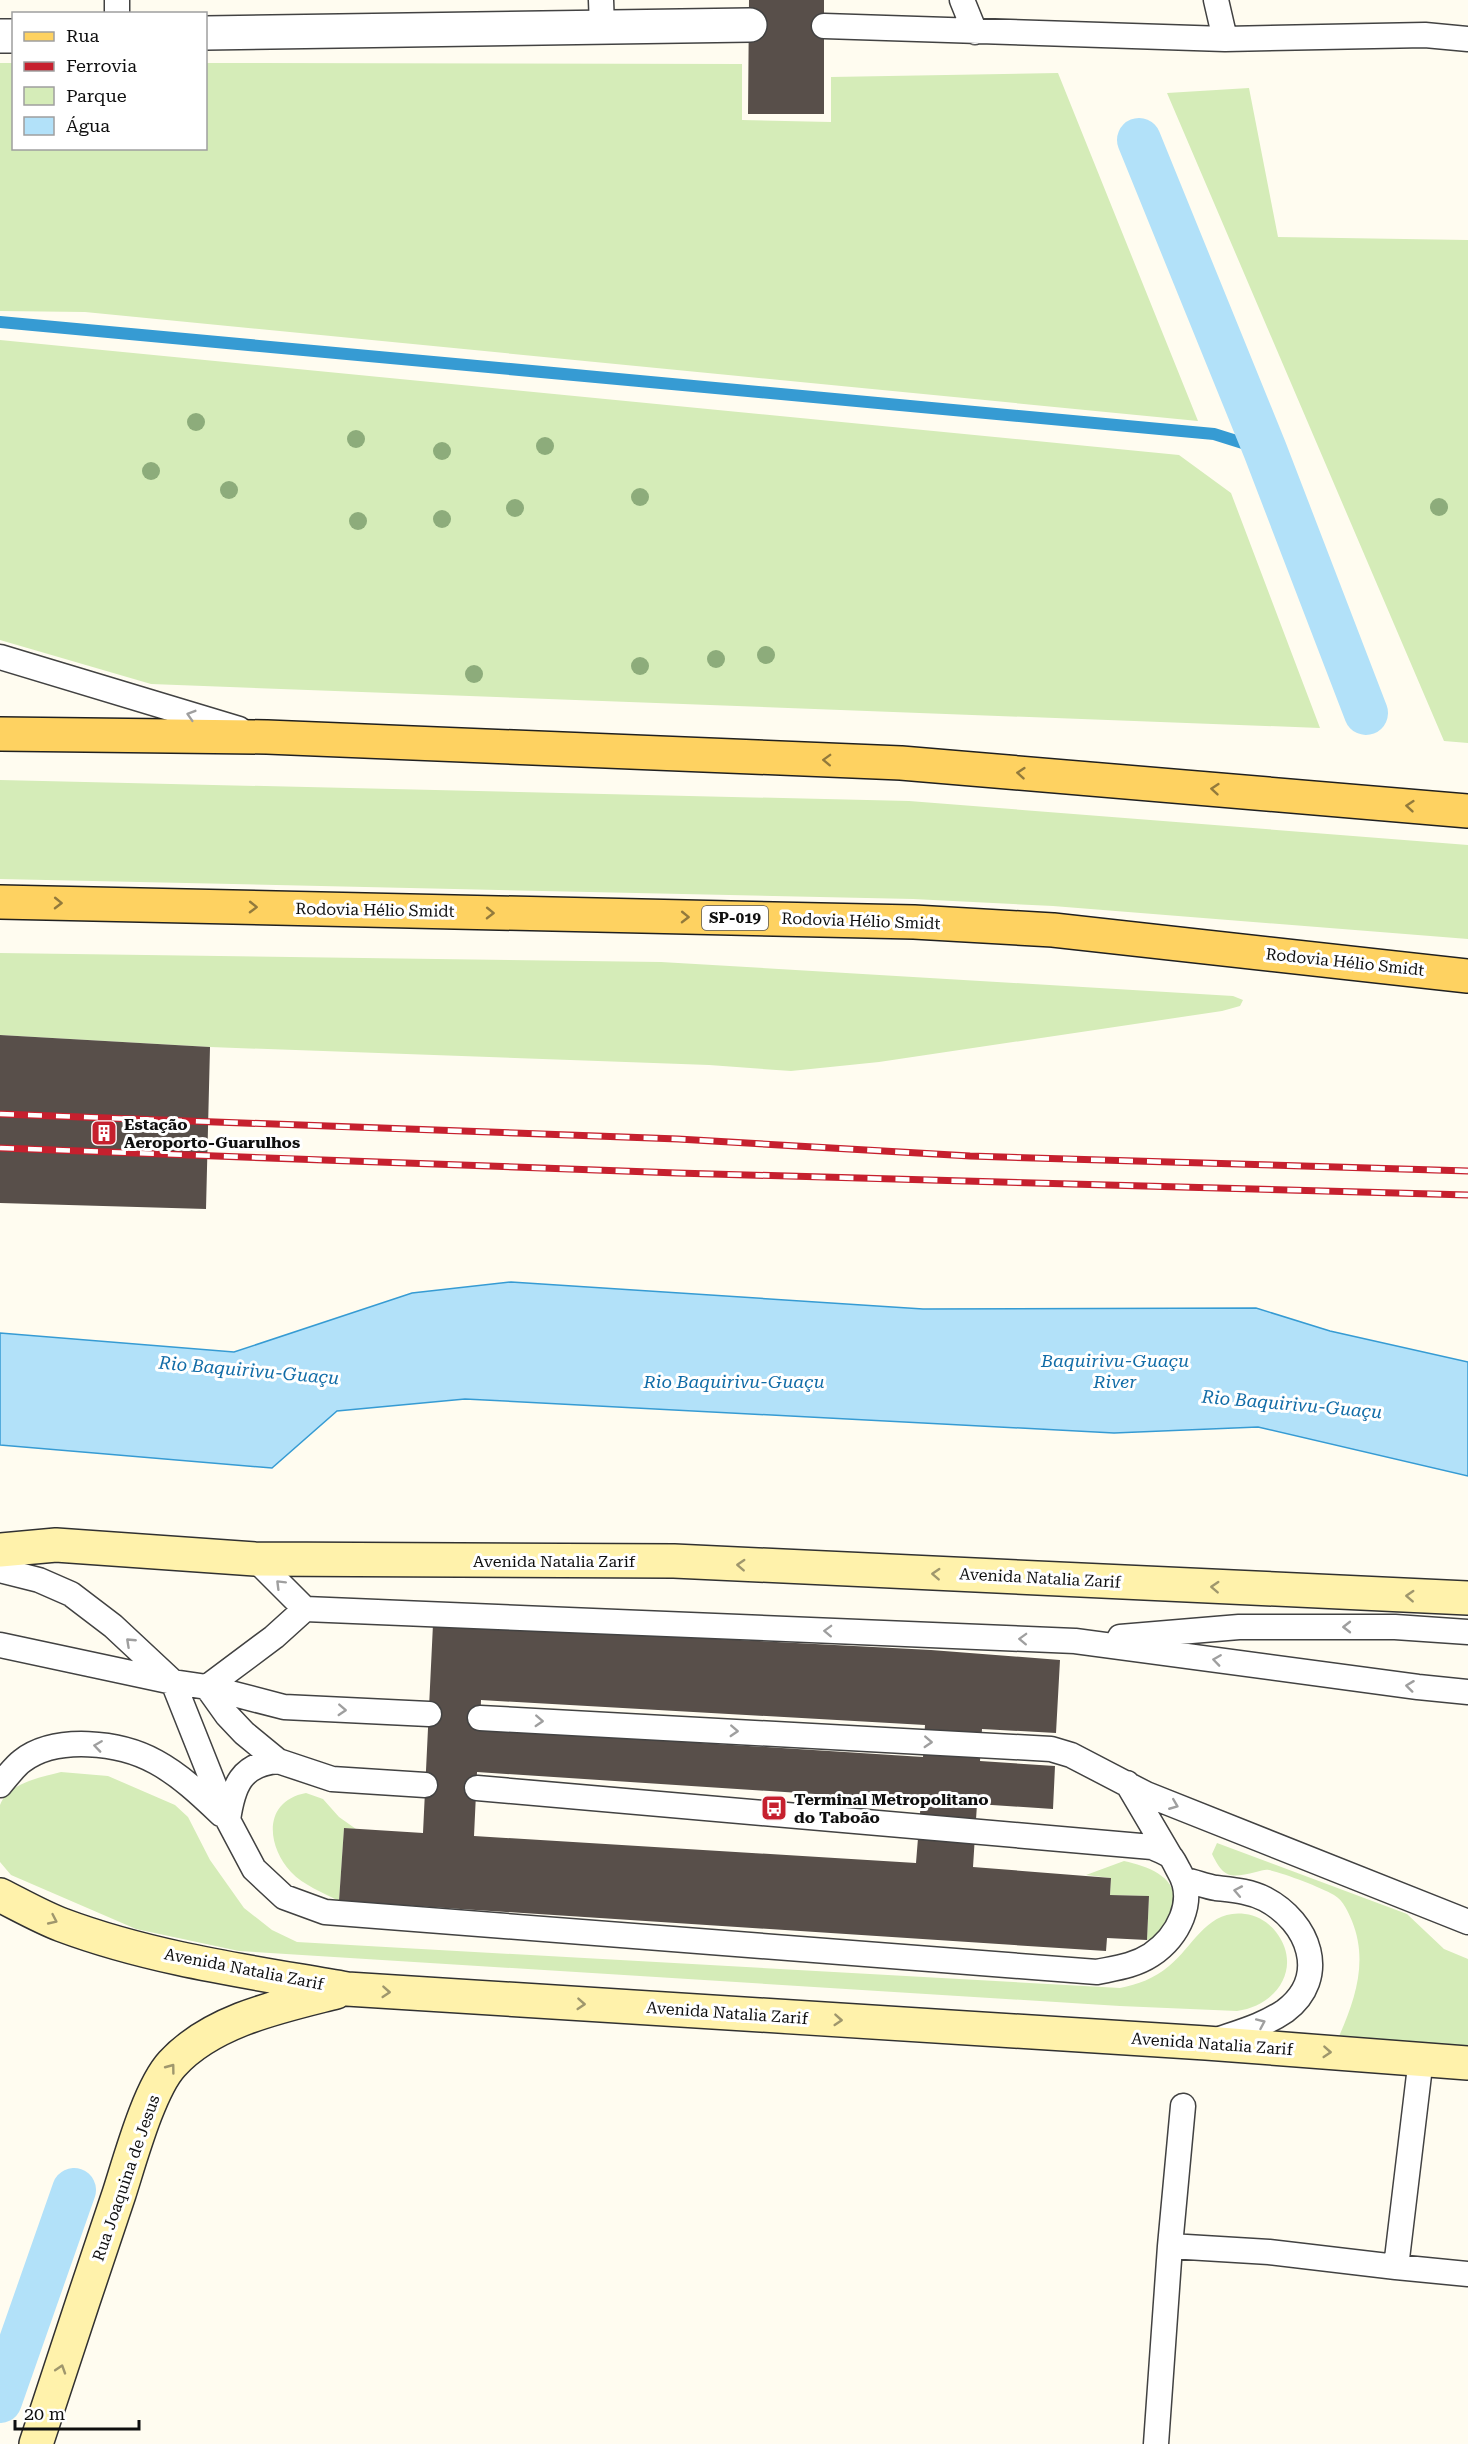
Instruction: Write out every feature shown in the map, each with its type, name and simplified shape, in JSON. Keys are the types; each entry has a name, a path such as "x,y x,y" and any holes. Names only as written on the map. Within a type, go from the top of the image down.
{"main road":[{"path":"0,734 267,737 901,763 1468,811"},
{"name":"Rodovia Hélio Smidt","path":"0,902 915,921 1053,930 1468,976"},
{"name":"Avenida Natalia Zarif","path":"0,1550 56,1545 255,1559 674,1562 1468,1598"},
{"name":"Avenida Natalia Zarif","path":"0,1895 61,1924 128,1946 214,1966 347,1989 1206,2043 1468,2063"},
{"name":"Rua Joaquina de Jesus","path":"36,2444 136,2140 157,2089 171,2065 193,2045 248,2018 299,2001 347,1989"}],"street":[{"path":"207,33 602,14 750,25"}],"lane":[{"path":"962,0 975,32"},
{"path":"1216,0 1225,39"},
{"path":"824,26 1225,39 1425,36 1468,39"},
{"path":"0,657 267,737"},
{"path":"255,1559 305,1609 1075,1641 1418,1688 1468,1692"},
{"path":"0,1570 39,1580 71,1594 113,1626 173,1682 228,1820 254,1869 284,1897 325,1912 1097,1972 1128,1966 1149,1956 1166,1943 1183,1918 1185,1880 1127,1783"},
{"path":"207,1687 274,1637 305,1609"},
{"path":"1075,1641 1239,1627 1395,1627 1468,1632"},
{"path":"0,1645 173,1682 207,1687 284,1707 429,1714"},
{"path":"207,1687 227,1715 244,1733 278,1761 332,1779 425,1785"},
{"path":"480,1718 1051,1749 1071,1755 1146,1794 1468,1922"},
{"path":"0,1785 23,1761 51,1748 83,1743 116,1748 155,1761 190,1785 228,1820"},
{"path":"228,1820 231,1797 239,1781 251,1767 263,1762 278,1761"},
{"path":"477,1788 1133,1844 1152,1847 1170,1856"},
{"path":"1185,1880 1214,1888 1240,1890 1263,1898 1284,1910 1298,1925 1310,1955 1309,1976 1301,1996 1284,2011 1263,2023 1206,2043"},
{"path":"1396,2267 1421,2058"},
{"path":"1156,2444 1170,2246 1183,2106"},
{"path":"1170,2246 1269,2253 1468,2274"}],"green space":[{"path":"0,63 12,63 12,150 207,150 207,63 742,64 742,120 831,122 831,77 1058,73 1198,421 85,312 0,311"},
{"path":"1249,88 1278,237 1468,240 1468,743 1444,741 1167,93"},
{"path":"0,340 1179,455 1231,493 1320,728 151,684 0,640"},
{"path":"0,780 909,801 1468,845 1468,939 1053,906 913,899 0,879"},
{"path":"0,953 661,962 1233,996 1243,1000 1240,1006 1222,1011 879,1062 791,1071 709,1065 210,1047 0,1035"},
{"path":"61,1772 108,1776 175,1805 188,1817 210,1860 244,1908 272,1930 297,1942 1120,1988 1146,1980 1163,1971 1202,1931 1221,1917 1245,1914 1262,1920 1276,1932 1284,1945 1287,1958 1286,1971 1282,1983 1274,1993 1251,2008 1237,2011 1120,2006 239,1951 136,1929 11,1875 0,1862 0,1805 4,1797 18,1786"},
{"path":"306,1793 323,1799 339,1817 356,1829 344,1828 339,1901 296,1877 283,1861 273,1837 276,1814 282,1805"},
{"path":"1217,1843 1407,1914 1444,1949 1468,1959 1468,2049 1337,2041 1354,1997 1359,1967 1357,1937 1345,1907 1337,1897 1328,1892 1276,1872 1266,1870 1229,1875 1220,1868 1212,1854"},
{"path":"1124,1861 1154,1871 1169,1883 1175,1901 1170,1922 1163,1935 1147,1940 1149,1896 1110,1895 1111,1878 1086,1875"}],"water":[{"name":"Baquirivu-Guaçu River","path":"511,1282 923,1309 1256,1308 1330,1331 1468,1362 1468,1476 1258,1427 1114,1433 465,1399 337,1411 272,1468 0,1445 0,1333 234,1352 412,1293"}],"building":[{"path":"749,0 824,0 824,114 748,114"},
{"name":"Estação Aeroporto-Guarulhos","path":"0,1035 210,1047 206,1209 0,1203"},
{"path":"433,1624 931,1650 1060,1660 1056,1733 982,1729 980,1761 1055,1766 1053,1809 977,1804 973,1867 1111,1878 1110,1895 1149,1896 1147,1940 1107,1938 1106,1951 339,1901 344,1828 423,1833","holes":["481,1700 925,1725 923,1757 480,1729","477,1772 921,1801 916,1863 474,1836"]}],"waterway":[{"path":"1139,140 1265,450 1366,713"},
{"path":"0,322 1214,434 1265,450"},
{"path":"0,2401 74,2190"}],"railway":[{"path":"0,1114 678,1139 970,1156 1468,1171"},
{"path":"0,1148 677,1173 1468,1195"}],"place":[{"name":"Estação Aeroporto-Guarulhos","path":"104,1133"},
{"name":"Terminal Metropolitano do Taboão","path":"774,1808"}],"water label":[{"name":"Rio Baquirivu-Guaçu","path":"249,1370"},
{"name":"Rio Baquirivu-Guaçu","path":"734,1381"},
{"name":"Rio Baquirivu-Guaçu","path":"1292,1404"}]}
